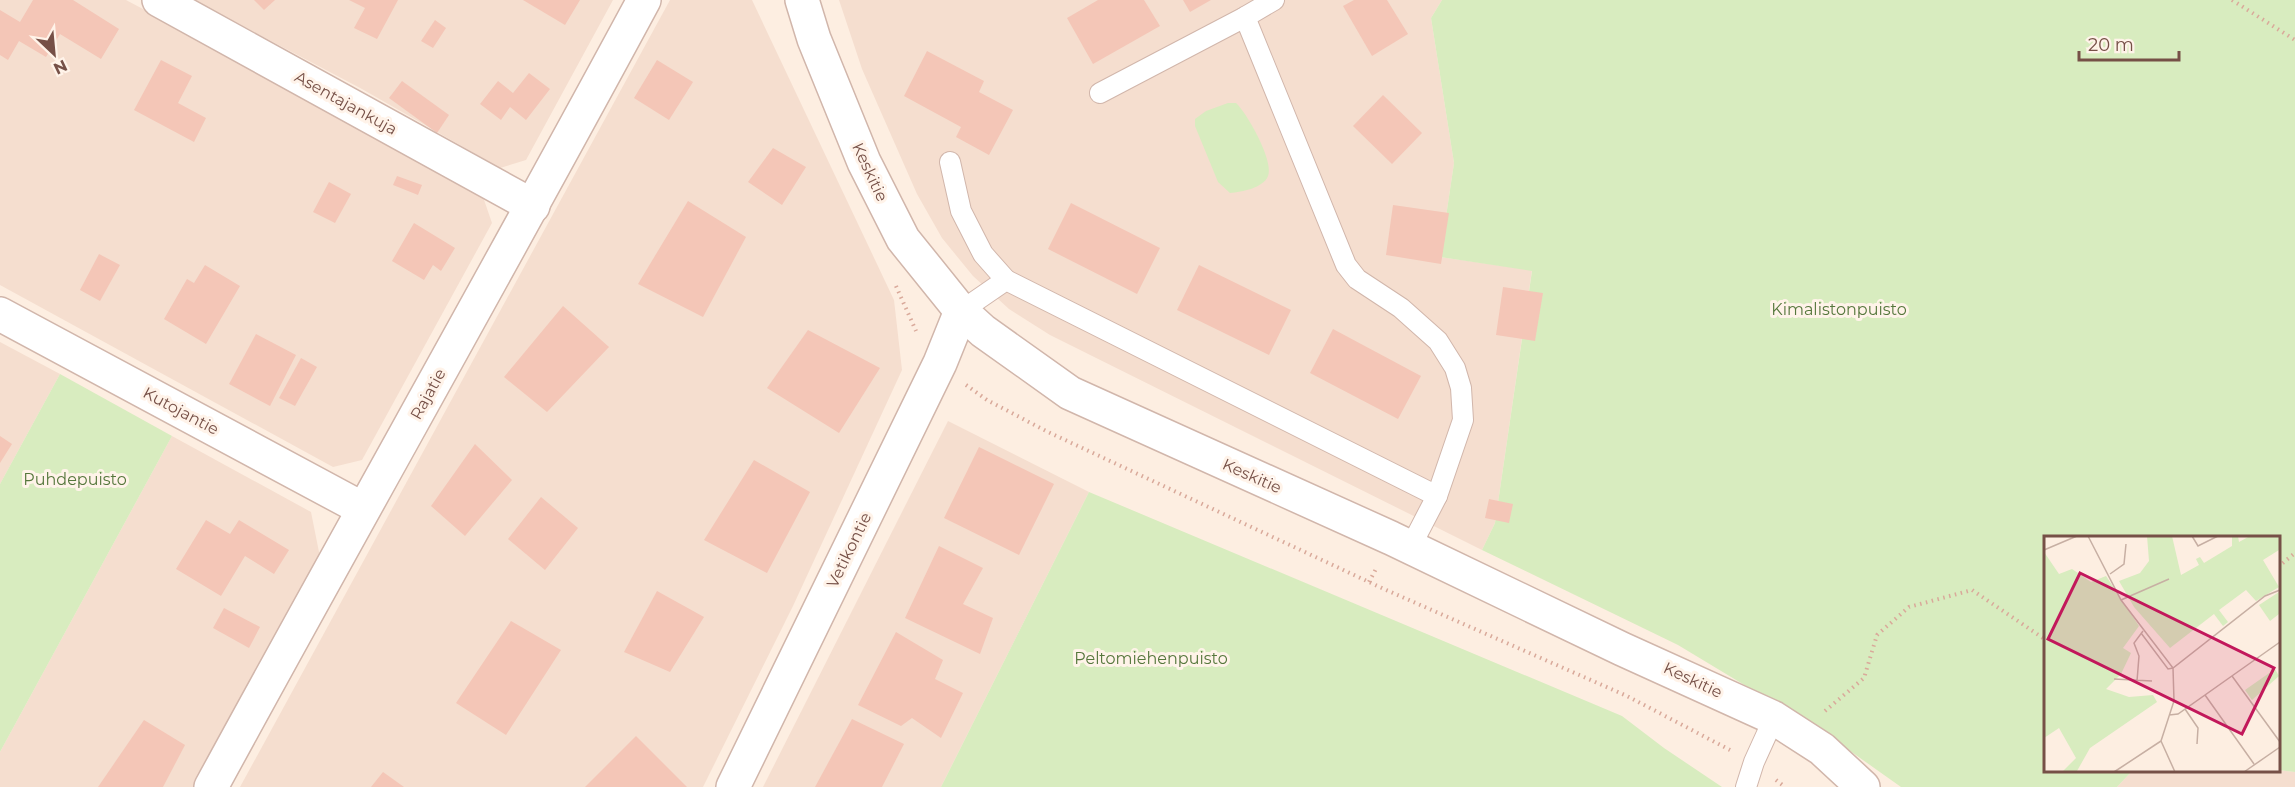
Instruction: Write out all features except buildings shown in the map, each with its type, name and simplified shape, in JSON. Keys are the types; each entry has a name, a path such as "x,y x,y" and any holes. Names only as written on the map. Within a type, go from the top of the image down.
{"street":[{"name":"Asentajankuja","path":"159,0 533,206"},
{"name":"Rajatie","path":"211,787 363,509 533,206 644,0"},
{"name":"Keskitie","path":"802,0 814,39 869,172 903,239 961,311 983,332 1070,393 1410,548 1787,726 1822,749 1863,787"},
{"name":"Vetikontie","path":"733,787 940,363 961,311"},
{"name":"Kutojantie","path":"0,314 363,509"}],"lane":[{"path":"1100,93 1274,0"},
{"path":"1245,17 1351,273 1401,308 1438,341 1455,368 1461,388 1464,420 1437,496 1410,548"},
{"path":"950,162 961,211 983,254 1006,280 1437,496"},
{"path":"961,311 1006,280"},
{"path":"1746,787 1754,762 1787,726"}],"path":[{"path":"2232,0 2295,40"},
{"path":"2280,565 2295,553"},
{"path":"1787,726 1864,678 1877,635 1909,607 1972,590 2044,639"}],"shaded area":[{"path":"0,0 126,0 348,118 482,194 492,223 362,460 333,467 0,285"},
{"path":"193,0 613,0 526,160 500,168 362,89"},
{"path":"670,0 752,0 894,300 902,370 793,606 703,787 240,787"},
{"path":"839,0 1442,0 1431,18 1454,163 1440,257 1532,270 1495,523 1482,550 1050,335 1009,309 973,276 942,238 917,194 862,69"},
{"path":"0,342 60,374 0,484"},
{"path":"948,421 1089,492 941,787 763,787"},
{"path":"172,436 311,512 320,557 195,787 0,787 0,752"},
{"path":"2280,770 2295,772 2295,787 2117,787 2131,772 2280,772"}],"green space":[{"name":"Kimalistonpuisto","path":"1442,0 2295,0 2295,772 2280,770 2280,536 2044,536 2044,772 2131,772 2117,787 1901,787 1829,736 1678,645 1482,550 1495,523 1532,271 1440,257 1454,163 1431,18"},
{"path":"1228,103 1236,103 1241,108 1258,138 1269,169 1268,176 1262,184 1230,193 1218,182 1195,126 1195,119 1206,111"},
{"name":"Puhdepuisto","path":"60,374 172,436 0,752 0,484"},
{"name":"Peltomiehenpuisto","path":"1089,492 1622,716 1722,787 941,787"}]}
